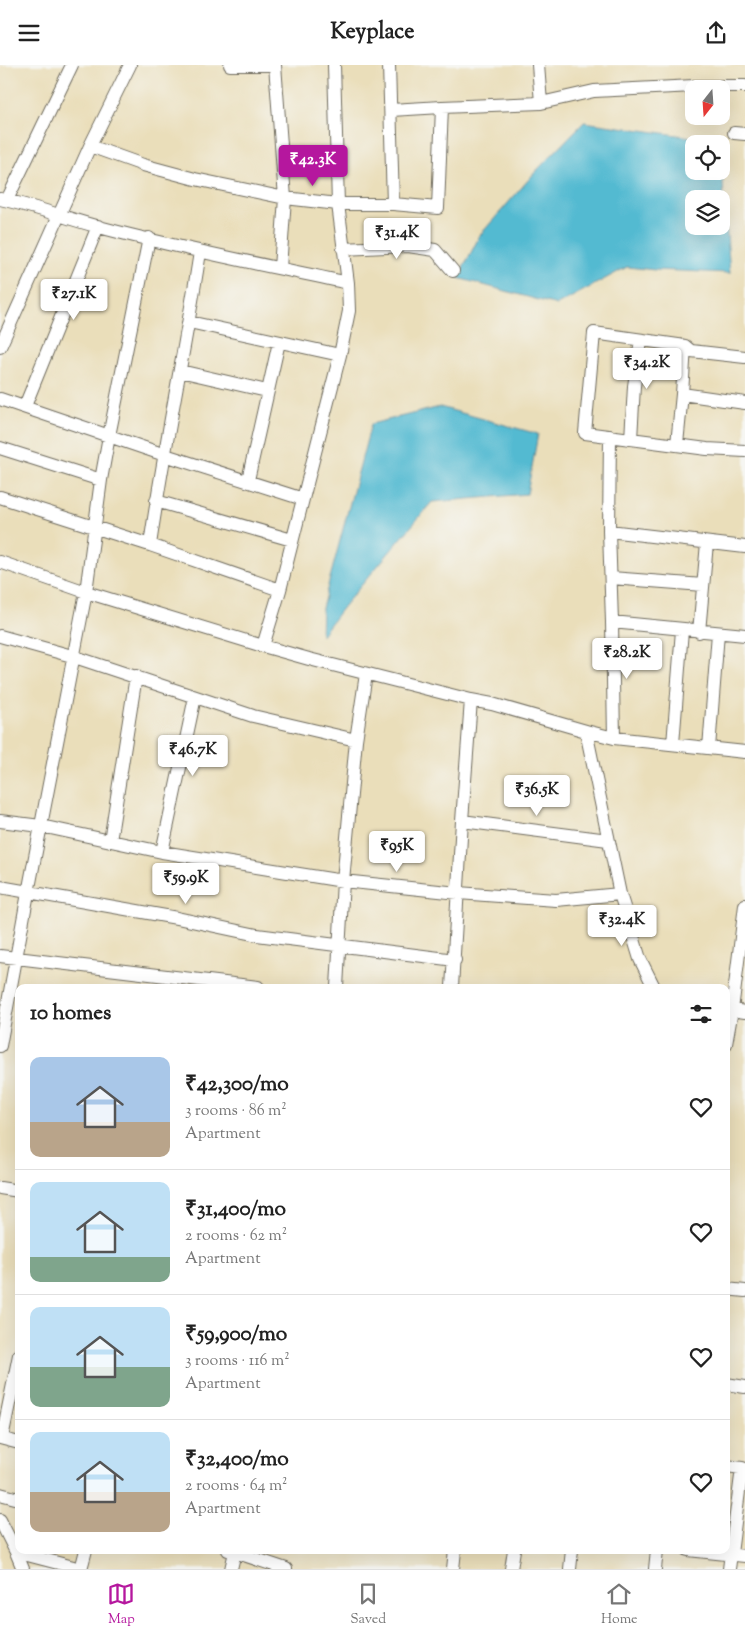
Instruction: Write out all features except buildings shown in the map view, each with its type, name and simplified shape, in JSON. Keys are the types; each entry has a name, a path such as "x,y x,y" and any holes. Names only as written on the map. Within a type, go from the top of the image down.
{"street":[{"path":"72,65 4,199 98,226 200,252 348,283"},
{"path":"0,347 90,146 130,65"},
{"path":"230,65 275,65 285,198 280,268"},
{"path":"262,646 280,590 340,355 349,311 348,283 338,204 334,65"},
{"path":"389,65 393,205"},
{"path":"538,65 541,103"},
{"path":"390,110 541,103 594,91 745,85"},
{"path":"90,146 161,169 285,198 338,204 438,208 442,107"},
{"path":"25,406 98,226"},
{"path":"0,1046 72,656 86,592 94,527 109,436 149,239"},
{"path":"343,249 408,245 435,250 453,271"},
{"path":"150,545 200,252"},
{"path":"189,323 340,355"},
{"path":"745,357 692,351 685,346 594,333 585,433 707,449 745,451"},
{"path":"631,439 634,386 641,340"},
{"path":"248,480 279,342"},
{"path":"677,444 685,346"},
{"path":"180,371 267,391"},
{"path":"682,394 745,403"},
{"path":"0,399 303,499"},
{"path":"610,436 614,738"},
{"path":"0,448 101,480"},
{"path":"0,497 150,545 280,590"},
{"path":"156,501 292,540"},
{"path":"610,531 745,547"},
{"path":"699,631 707,543"},
{"path":"0,562 86,592 262,646 366,674 492,704 586,731 614,738 745,752"},
{"path":"611,578 703,585"},
{"path":"612,622 745,635"},
{"path":"673,744 682,630"},
{"path":"709,748 718,633"},
{"path":"0,636 72,656 253,715 356,740"},
{"path":"337,984 343,881 356,740 366,674"},
{"path":"110,841 136,676"},
{"path":"162,852 195,697"},
{"path":"452,984 471,700"},
{"path":"586,731 620,895 640,959 652,984"},
{"path":"0,821 40,826 162,852 343,881 458,893 556,900 620,895"},
{"path":"462,821 608,841"},
{"path":"0,887 177,918 257,935 454,960"},
{"path":"730,1034 739,1011 745,905"},
{"path":"0,956 221,984"},
{"path":"0,1188 15,1190"},
{"path":"730,1289 745,1291"},
{"path":"15,1373 1,1438 15,1442"},
{"path":"730,1385 745,1387"},
{"path":"729,1569 743,1468 730,1466"},
{"path":"0,1494 15,1498"},
{"path":"0,1520 15,1550"},
{"path":"17,1554 23,1569"},
{"path":"24,1554 81,1569 85,1554"},
{"path":"231,1569 233,1554"},
{"path":"242,1554 286,1569"},
{"path":"452,1569 454,1554"},
{"path":"511,1569 513,1554"},
{"path":"570,1569 572,1554"},
{"path":"655,1569 657,1554"},
{"path":"722,1554 745,1556"}],"water":[{"path":"584,122 685,136 685,180 723,180 724,190 685,190 685,235 727,235 730,273 627,267 557,305 458,278 480,235 537,170"},
{"path":"440,407 538,434 527,494 432,502 343,607 321,636 322,608 371,424"}]}
